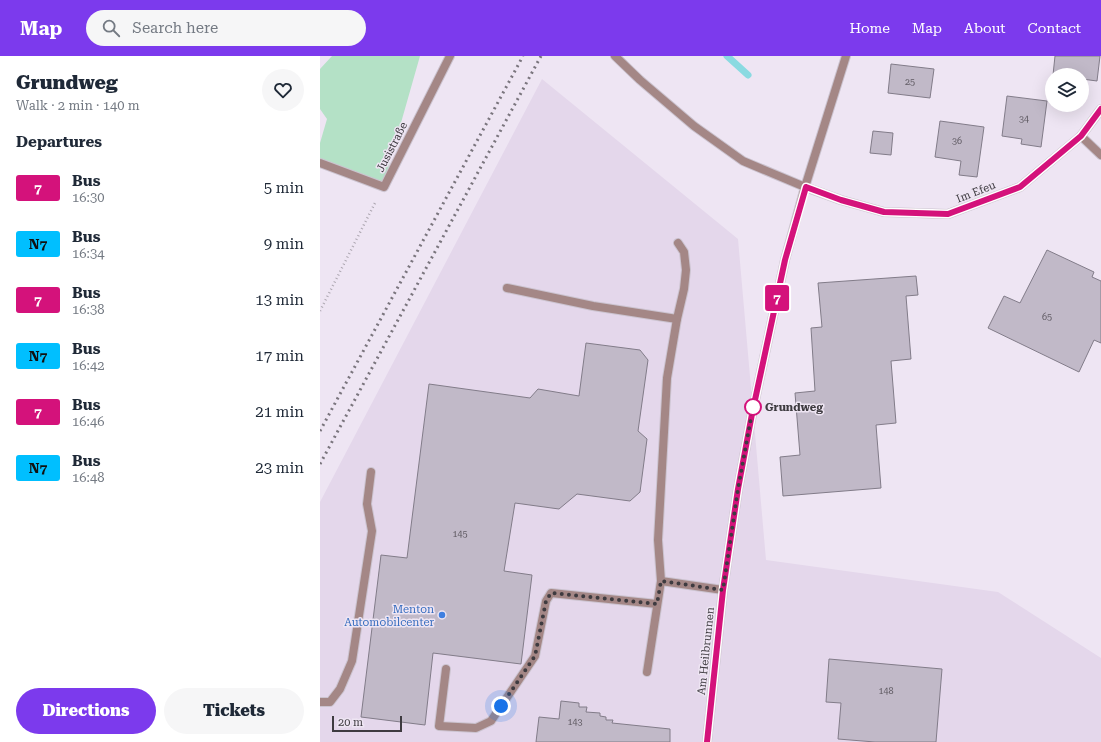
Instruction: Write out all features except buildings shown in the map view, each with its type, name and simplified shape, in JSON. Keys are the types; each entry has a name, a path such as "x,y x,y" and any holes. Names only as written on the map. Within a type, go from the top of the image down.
{"street":[{"name":"Jusistraße","path":"320,163 384,187 450,56"},
{"name":"Im Efeu","path":"615,56 640,80 694,126 743,161 841,200 884,212 948,214 1020,187 1081,136 1101,109"},
{"path":"806,187 846,56"},
{"path":"1081,136 1101,155"},
{"name":"Am Heilbrunnen","path":"707,742 723,590 738,489 752,414 785,260 806,187"},
{"path":"647,672 661,581 658,540 667,378 676,319 684,289 686,270 684,252 678,243"},
{"path":"507,288 594,306 676,319"},
{"path":"320,702 330,702 340,689 352,661 372,531 367,504 371,472"},
{"path":"661,581 723,590"},
{"path":"446,669 439,726 476,728 491,721 535,656 546,601 551,593 657,604"}],"path":[{"path":"320,311 384,187"}],"shaded area":[{"path":"542,79 738,239 766,560 998,592 1101,658 1101,742 320,742 320,502"}],"green space":[{"path":"332,56 420,56 383,186 320,162 320,143 327,119 320,109 320,69"}],"waterway":[{"path":"727,56 748,75"}],"railway":[{"path":"320,431 523,56"},
{"path":"320,464 541,56"}],"bus line":[{"name":"7","path":"707,742 723,590 738,489 752,414 785,260 806,187 841,200 884,212 948,214 1020,187 1081,136 1101,109"}],"place":[{"name":"Grundweg","path":"753,407"},
{"name":"Menton Automobilcenter","path":"442,615"}],"route":[{"path":"501,706 535,656 546,601 551,593 657,604 661,581 723,590 738,489 753,407"}]}
